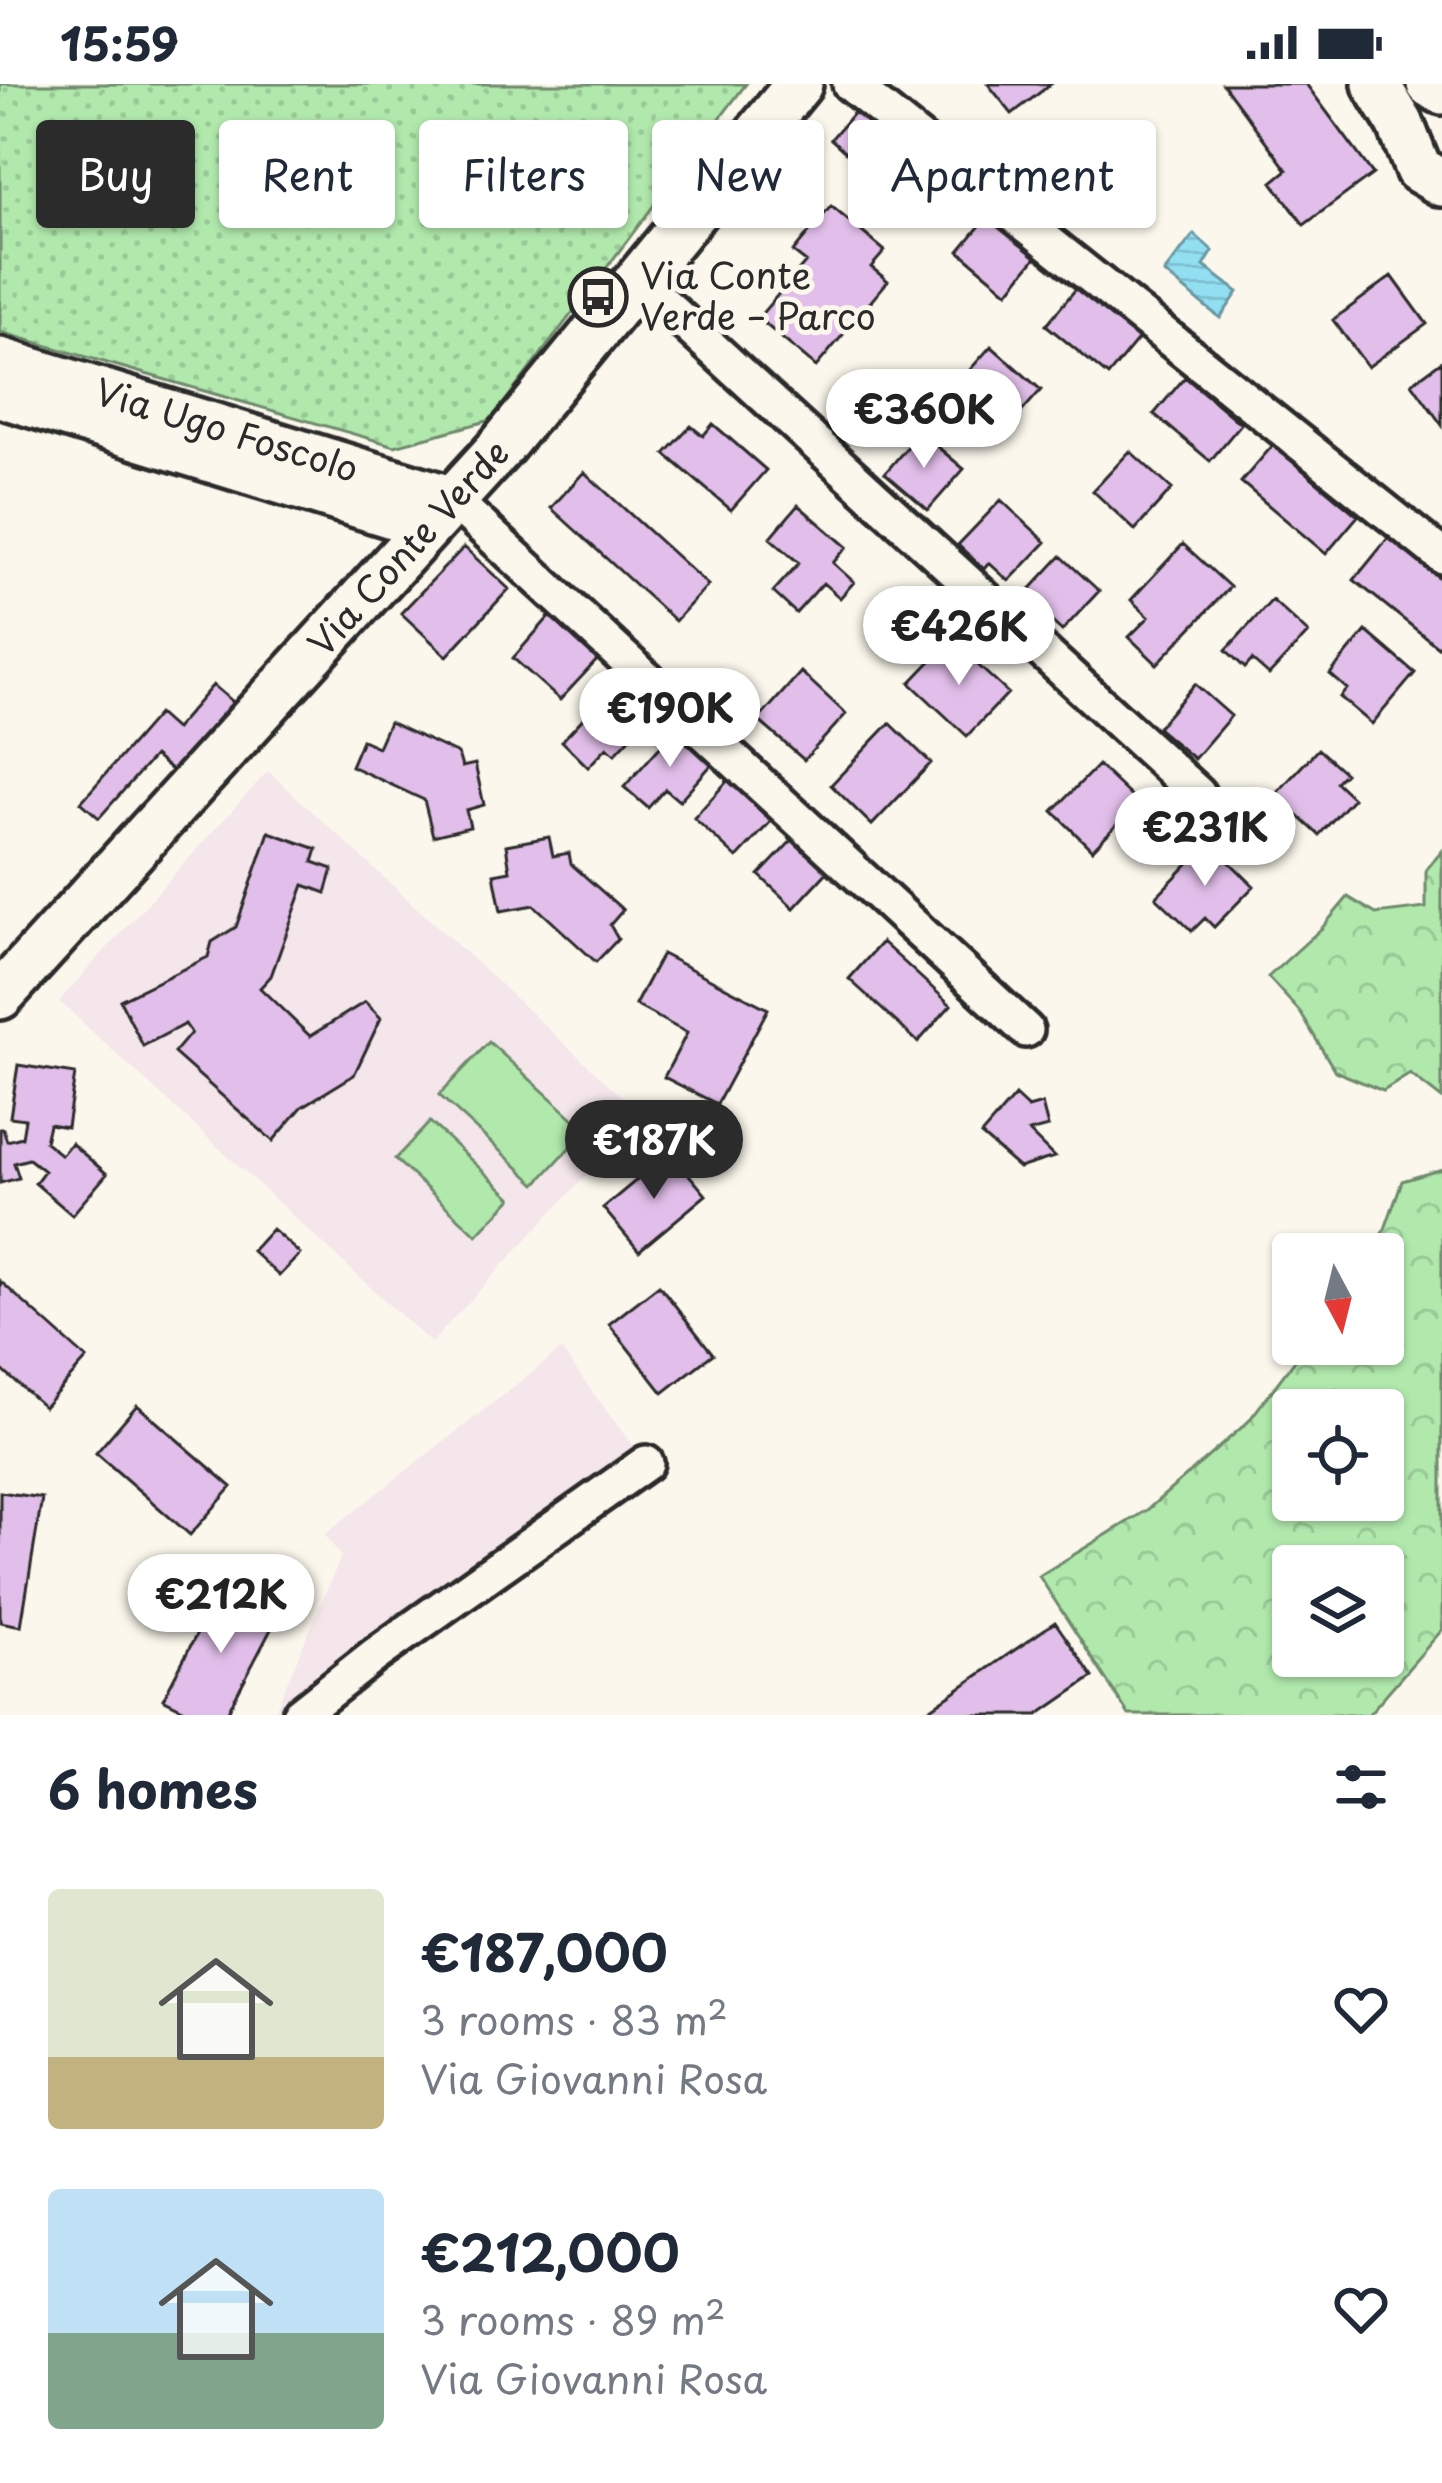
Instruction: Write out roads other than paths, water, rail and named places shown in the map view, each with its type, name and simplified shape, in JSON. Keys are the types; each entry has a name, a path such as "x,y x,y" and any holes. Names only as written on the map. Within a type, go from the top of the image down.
{"street":[{"name":"Via Conte Verde","path":"0,996 441,513 799,84"},
{"path":"850,84 1442,556"},
{"path":"1376,84 1400,123 1418,169 1442,183"},
{"path":"1430,84 1442,91"},
{"path":"638,281 1198,794"},
{"name":"Via Ugo Foscolo","path":"0,361 441,513"},
{"name":"Via Ugo Foscolo","path":"0,394 441,513"},
{"path":"441,513 1025,1030"},
{"path":"299,1715 375,1655 646,1463"}],"water":[{"path":"1194,234 1213,251 1204,266 1238,292 1220,318 1164,273"}],"place":[{"name":"Via Conte Verde – Parco","path":"598,297"}]}
